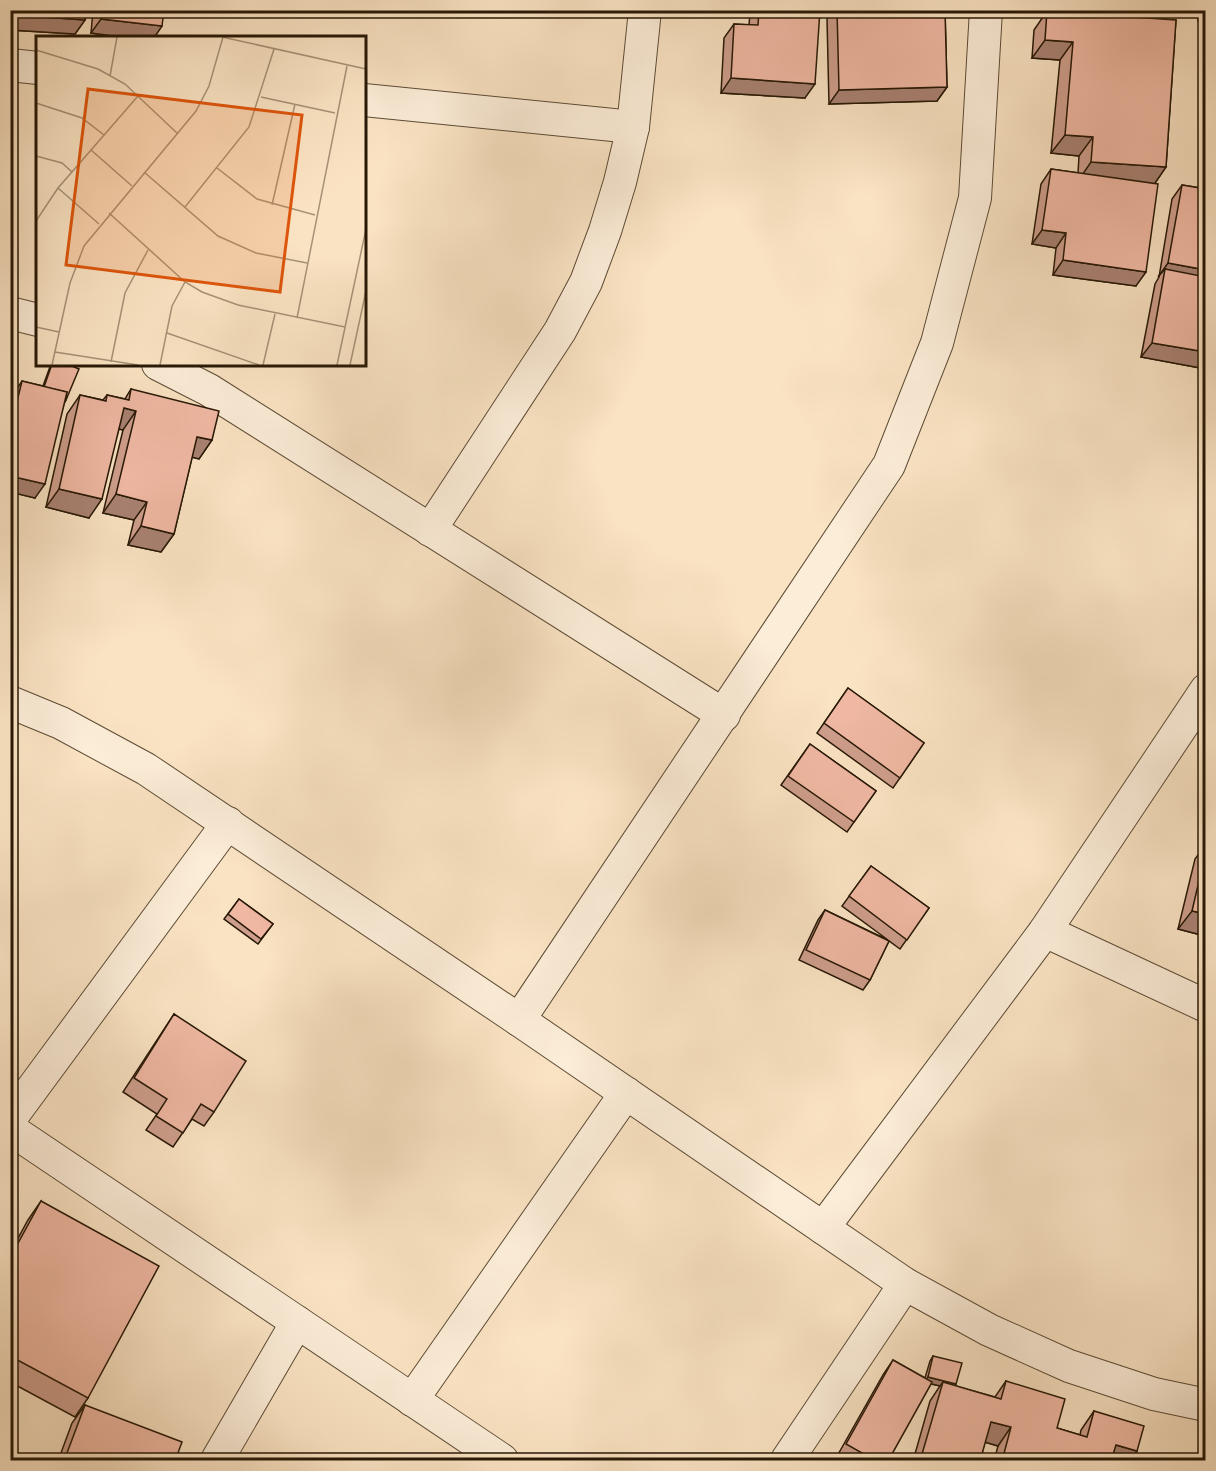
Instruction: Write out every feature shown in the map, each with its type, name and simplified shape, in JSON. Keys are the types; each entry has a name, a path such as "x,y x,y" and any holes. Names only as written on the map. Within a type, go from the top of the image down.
{"street":[{"path":"430,530 560,331 586,282 620,182 633,127 645,10"},
{"path":"519,1020 889,465 937,343 975,198 986,10"},
{"path":"10,65 36,68"},
{"path":"366,100 633,127"},
{"path":"10,313 36,320"},
{"path":"162,366 209,390 724,715"},
{"path":"823,1228 1045,931 1206,690"},
{"path":"10,702 61,723 146,769 905,1284 989,1330 1069,1366 1154,1394 1206,1405"},
{"path":"10,1119 228,823"},
{"path":"1045,931 1206,1006"},
{"path":"412,1400 626,1093"},
{"path":"10,1129 502,1461"},
{"path":"787,1461 905,1284"},
{"path":"217,1461 297,1322"}],"building":[{"path":"16,10 85,10 85,20 15,15"},
{"path":"102,10 164,10 162,26 101,19"},
{"path":"759,10 820,10 815,84 731,78 734,24 758,25"},
{"path":"837,10 945,10 947,87 839,90"},
{"path":"1047,11 1176,20 1166,167 1091,162 1093,137 1065,135 1073,42 1045,40"},
{"path":"1051,169 1158,184 1146,272 1063,260 1066,233 1042,230"},
{"path":"1182,185 1206,189 1206,270 1168,263"},
{"path":"1165,269 1206,277 1206,352 1152,343"},
{"path":"51,366 72,366 79,369 66,400 67,392 44,387"},
{"path":"22,381 67,392 45,484 10,476 10,430"},
{"path":"131,389 219,411 212,440 197,437 174,534 141,526 147,502 116,494 136,411 124,408 102,499 59,489 80,395 106,401 107,395 129,400"},
{"path":"848,688 924,743 900,778 824,723"},
{"path":"810,744 876,791 854,822 788,776"},
{"path":"1206,851 1206,914 1192,911"},
{"path":"871,866 929,908 907,940 849,896"},
{"path":"239,899 273,924 261,939 228,914"},
{"path":"825,910 889,941 870,980 806,950"},
{"path":"174,1014 246,1061 214,1112 201,1104 183,1133 156,1116 167,1099 134,1078"},
{"path":"41,1201 159,1266 88,1398 10,1356 10,1258"},
{"path":"933,1356 962,1363 956,1384 928,1377"},
{"path":"893,1360 932,1382 888,1461 876,1461 846,1444"},
{"path":"1006,1381 1065,1399 1057,1428 1087,1437 1094,1411 1144,1426 1137,1451 1116,1445 1111,1461 1002,1461 1011,1427 991,1422 980,1461 920,1461 943,1382 1001,1399"},
{"path":"85,1405 182,1442 175,1461 64,1461"},
{"path":"10,1447 15,1447 15,1461 10,1461"}]}
